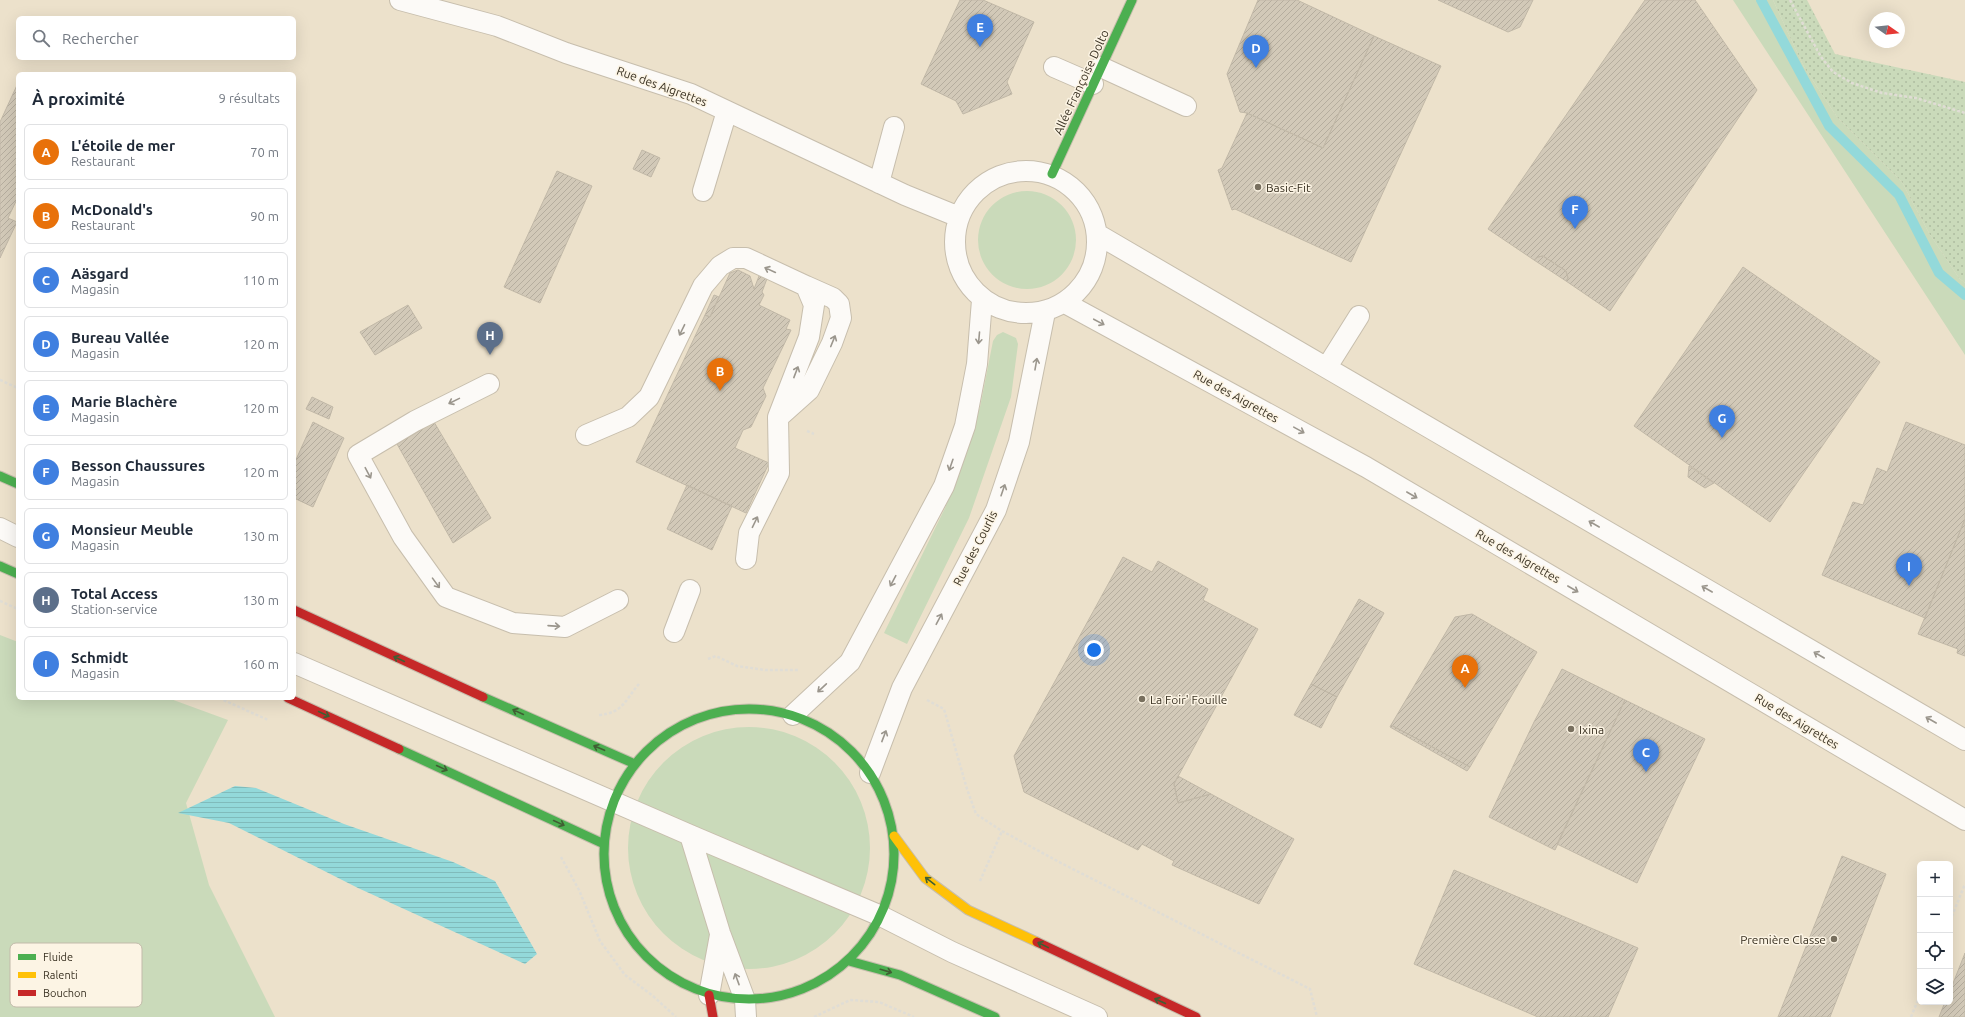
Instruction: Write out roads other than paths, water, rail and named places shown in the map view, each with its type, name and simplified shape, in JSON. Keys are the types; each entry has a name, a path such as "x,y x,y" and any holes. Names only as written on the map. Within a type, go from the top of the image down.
{"main road":[{"name":"Allée Françoise Dolto","path":"1052,174 1132,0"},
{"path":"0,476 16,483"},
{"path":"0,566 16,573"},
{"path":"296,611 553,729 635,764"},
{"path":"292,700 604,844"},
{"path":"761,709 793,715 828,732 849,748 870,773 886,803 894,836 893,876 881,916 867,940 849,961 816,984 779,1001 745,1009 673,979 642,954 620,922 606,884 604,844 613,801 635,764 665,735 685,723 706,715 728,710 761,709"},
{"path":"894,836 925,878 968,910 1196,1017"},
{"path":"849,961 900,975 995,1017"},
{"path":"709,995 713,1017"}],"lane":[{"name":"Rue des Aigrettes","path":"400,0 497,26 566,53 691,94 879,183 959,217"},
{"path":"1054,66 1097,75 1186,106"},
{"path":"703,191 727,111"},
{"path":"879,183 894,127"},
{"path":"1030,170 1052,174 1072,186 1088,204 1096,225 1098,249 1081,289 1065,303 1046,312 1024,314 1002,310 982,300 967,283 957,262 954,239 959,217 970,197 986,181 1007,172 1030,170"},
{"path":"1097,234 1965,740"},
{"path":"586,435 628,417 649,397 703,286 720,266 733,258 746,258 833,298 839,304 841,318 832,343 809,390 778,417"},
{"path":"746,559 749,534 779,473 778,417 809,337 814,305 806,286"},
{"path":"793,715 850,662 944,486 965,426 977,364 982,300"},
{"name":"Rue des Aigrettes","path":"1065,303 1366,467 1965,820"},
{"name":"Rue des Courlis","path":"870,773 902,688 996,510 1019,442 1046,312"},
{"path":"1327,367 1359,316"},
{"path":"489,384 415,421 358,455 403,538 446,596 513,623 565,627 618,600"},
{"path":"0,528 16,535"},
{"path":"674,632 690,590"},
{"path":"296,664 690,835 881,916 952,952 1097,1017"},
{"path":"690,835 745,1009"},
{"path":"709,995 720,933"}],"water":[{"path":"235,786 256,788 344,824 453,862 495,881 537,954 525,964 358,888 229,823 178,813"}],"waterway":[{"path":"1761,0 1829,126 1899,195 1939,273 1965,295"}],"place":[{"name":"Marie Blachère","path":"980,47"},
{"name":"Bureau Vallée","path":"1256,68"},
{"name":"Basic-Fit","path":"1258,187"},
{"name":"Besson Chaussures","path":"1575,229"},
{"name":"Total Access","path":"490,355"},
{"name":"McDonald's","path":"720,391"},
{"name":"Monsieur Meuble","path":"1722,438"},
{"name":"Schmidt","path":"1909,586"},
{"name":"L'étoile de mer","path":"1465,688"},
{"name":"La Foir' Fouille","path":"1142,699"},
{"name":"Ixina","path":"1571,729"},
{"name":"Aäsgard","path":"1646,772"},
{"name":"Première Classe","path":"1834,939"}]}
